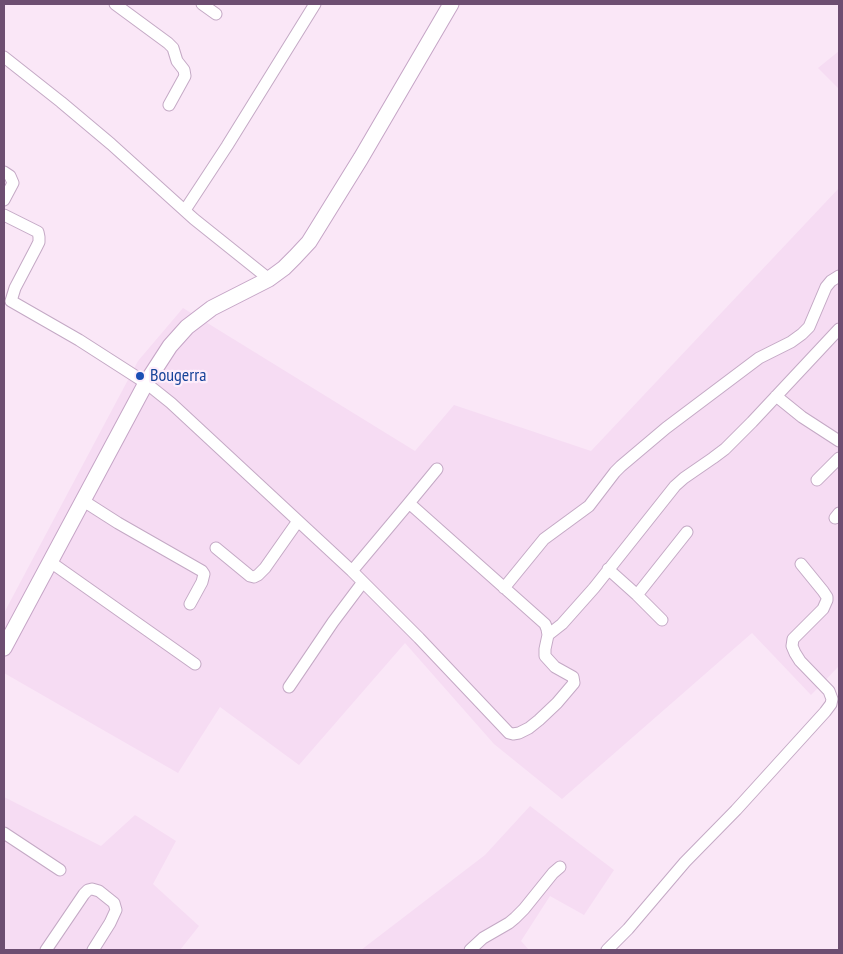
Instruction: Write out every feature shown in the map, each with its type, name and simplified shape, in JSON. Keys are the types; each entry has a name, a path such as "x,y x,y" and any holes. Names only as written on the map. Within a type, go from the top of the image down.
{"main road":[{"path":"4,648 146,382 170,346 187,327 212,308 269,279 295,257 309,242 361,158 451,4"}],"street":[{"path":"115,4 173,48 185,76 169,105"},
{"path":"202,4 216,14"},
{"path":"185,210 315,4"},
{"path":"4,57 104,138 185,210 269,279"},
{"path":"4,172 10,176 13,183 4,200"},
{"path":"4,215 38,232 40,237 36,248 7,300 79,340 146,382 352,571 419,638 508,734 529,728 557,703 574,683 573,678 555,667 545,656 544,649 548,635 547,629 544,624 409,503"},
{"path":"504,588 544,540 589,506 615,472 628,460 666,428 759,358 791,342 802,334 809,327 826,287 839,276"},
{"path":"548,635 576,609 675,486 725,448 776,396 835,341 839,329"},
{"path":"776,396 839,441"},
{"path":"817,480 839,458"},
{"path":"352,571 437,469"},
{"path":"82,500 202,571 204,574 202,582 190,604"},
{"path":"216,548 250,576 254,577 265,568 298,521"},
{"path":"637,595 687,532"},
{"path":"50,562 195,664"},
{"path":"607,950 628,929 685,862 736,810 831,704 832,699 829,692 800,661 792,646 793,639 823,609 827,600 823,591 801,564"},
{"path":"608,569 662,620"},
{"path":"290,687 362,582"},
{"path":"4,833 60,870"},
{"path":"470,950 482,938 515,918 560,867"},
{"path":"46,950 84,894 92,888 114,902 116,910 93,950"}],"shaded area":[{"path":"839,51 839,89 818,68"},
{"path":"839,188 839,666 811,695 752,633 562,799 494,744 405,643 299,765 220,707 178,773 4,673 4,613 138,361 183,308 415,451 454,405 591,451"},
{"path":"4,797 101,846 135,815 176,841 153,884 199,926 180,950 4,950"},
{"path":"530,806 614,870 584,915 550,896 521,941 529,950 361,950 485,855"}],"place":[{"name":"Bougerra","path":"140,376"}]}
